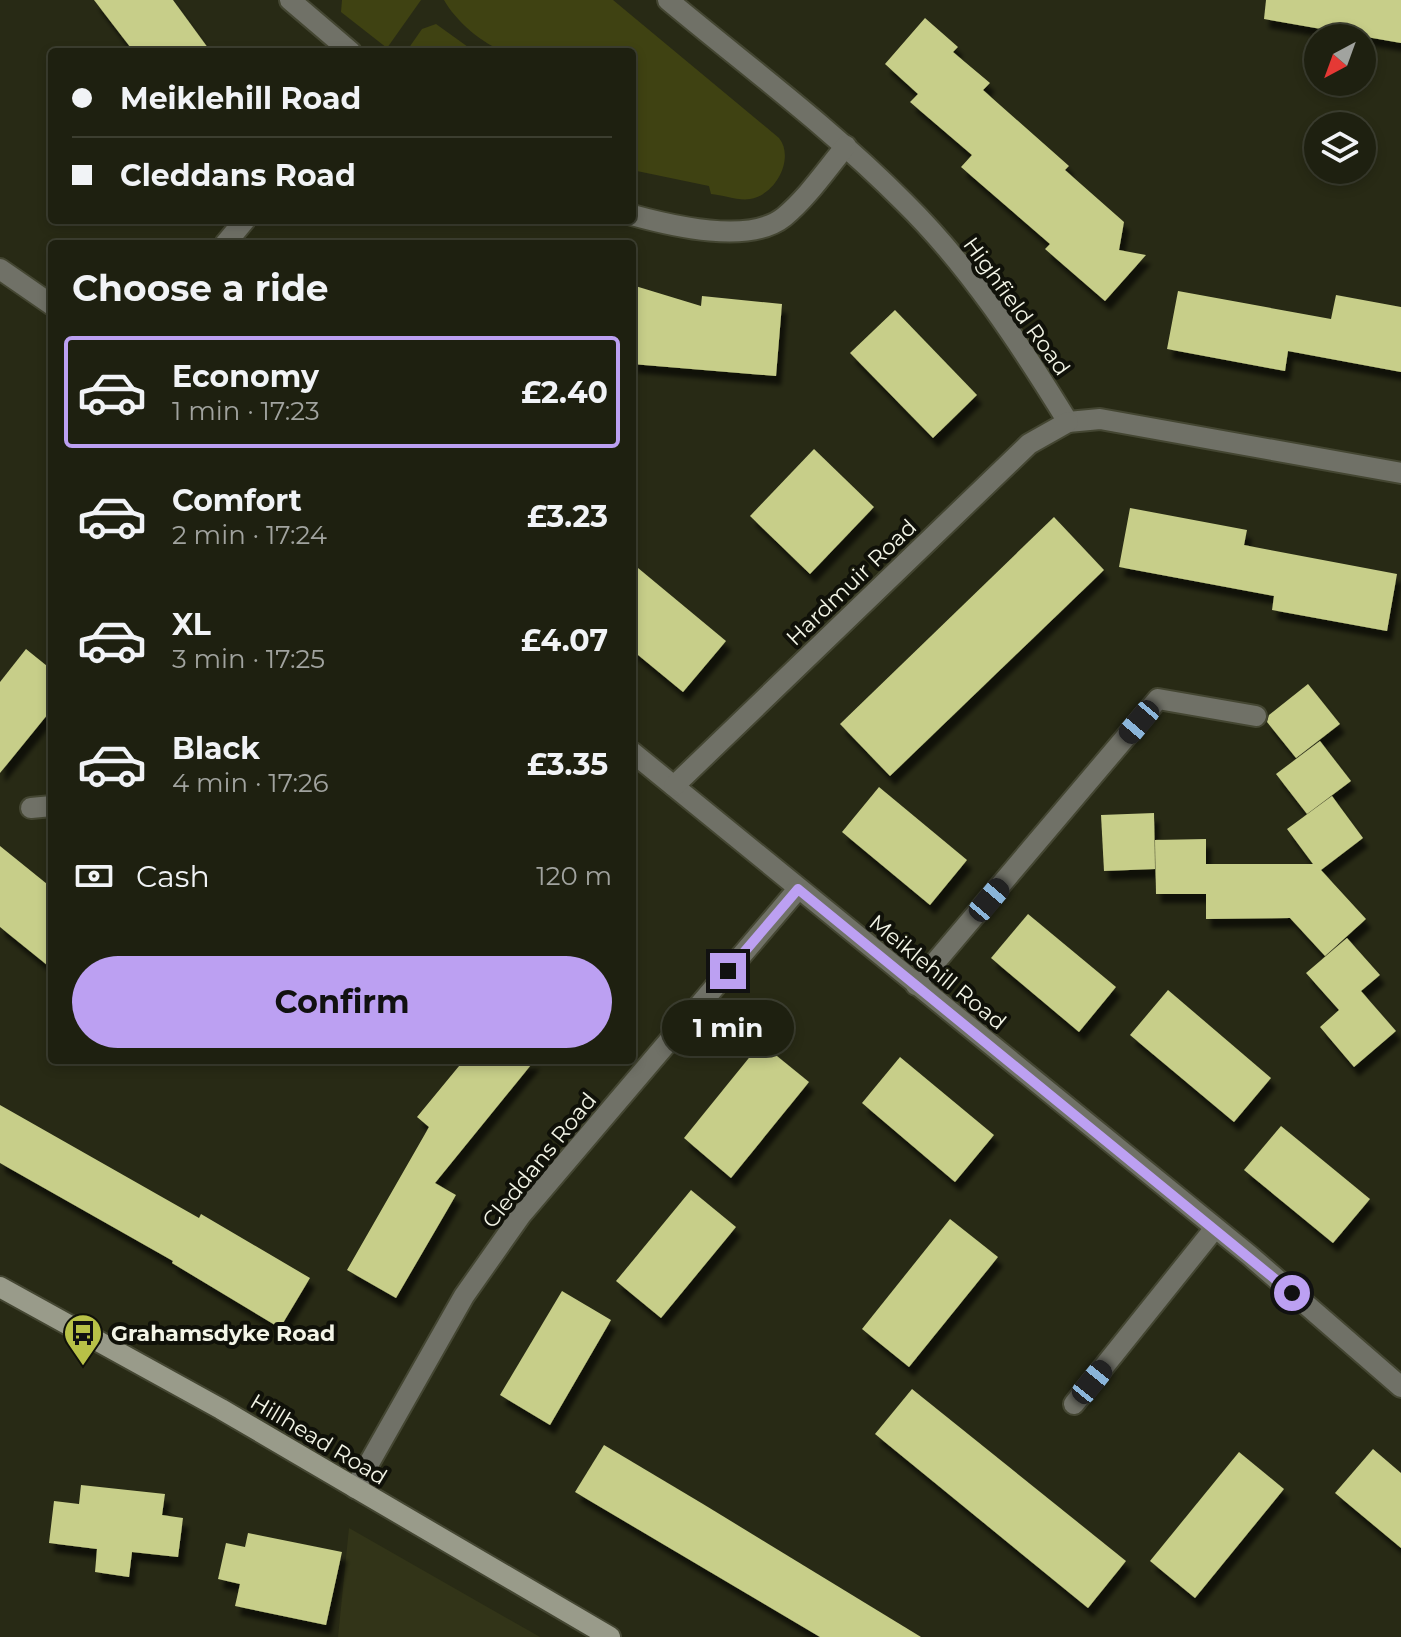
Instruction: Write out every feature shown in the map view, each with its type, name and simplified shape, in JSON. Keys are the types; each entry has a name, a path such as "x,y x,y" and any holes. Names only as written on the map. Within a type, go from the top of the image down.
{"street":[{"path":"290,0 346,48"},
{"name":"Highfield Road","path":"668,0 846,146 949,250 991,304 1068,422"},
{"path":"636,216 700,229 754,230 781,219 846,146"},
{"path":"228,240 242,224"},
{"path":"0,269 48,302"},
{"path":"1068,422 1100,419 1401,473"},
{"name":"Hardmuir Road","path":"674,786 1029,444 1068,422"},
{"path":"916,985 1158,699 1256,716"},
{"name":"Meiklehill Road","path":"636,755 1215,1228 1401,1387"},
{"name":"Cleddans Road","path":"355,1488 464,1296 521,1215 798,889"},
{"path":"1074,1404 1215,1228"},
{"name":"Hillhead Road","path":"0,1287 221,1409 610,1637"}],"shaded area":[{"path":"342,0 421,0 387,48 341,12"},
{"path":"444,0 613,0 779,138 785,155 780,174 768,191 750,199 736,199 711,194 709,186 636,171 636,48 497,48 470,31"},
{"path":"436,24 469,48 409,48 422,29"},
{"path":"349,1528 540,1637 338,1637"}],"building":[{"path":"94,0 173,0 208,48 131,48"},
{"path":"1266,0 1401,0 1401,43 1376,39 1376,24 1304,26 1264,19"},
{"path":"925,18 958,47 953,52 990,83 983,90 1069,166 1065,170 1124,222 1119,250 1146,255 1105,301 1045,249 1050,244 961,167 972,155 910,102 918,94 885,64"},
{"path":"636,286 701,306 702,296 782,304 776,376 636,364"},
{"path":"1178,291 1331,319 1336,295 1401,307 1401,372 1288,351 1285,371 1167,349"},
{"path":"895,310 977,395 933,438 850,353"},
{"path":"814,449 874,507 810,574 750,516"},
{"path":"1130,508 1247,530 1244,545 1397,574 1387,631 1272,610 1274,596 1119,567"},
{"path":"1054,517 1104,570 890,776 840,724"},
{"path":"636,566 726,641 683,692 636,653"},
{"path":"26,649 48,667 48,714 0,773 0,682"},
{"path":"1308,684 1340,724 1296,758 1267,722 1269,715"},
{"path":"1320,741 1351,781 1307,814 1276,774"},
{"path":"879,787 967,860 930,905 842,832"},
{"path":"1332,796 1363,838 1321,870 1366,919 1325,956 1290,918 1206,919 1206,864 1313,864 1287,829"},
{"path":"1154,813 1155,869 1104,871 1101,815"},
{"path":"1206,839 1206,894 1156,894 1155,840"},
{"path":"0,846 48,885 48,966 0,927"},
{"path":"1028,914 1116,987 1079,1032 991,958"},
{"path":"1347,938 1380,975 1361,991 1396,1031 1354,1067 1320,1027 1339,1010 1306,973"},
{"path":"1168,990 1271,1078 1234,1122 1130,1035"},
{"path":"761,1043 809,1082 731,1178 684,1138"},
{"path":"900,1057 994,1135 955,1182 862,1103"},
{"path":"461,1064 532,1064 435,1183 456,1195 396,1298 347,1270 429,1127 417,1117"},
{"path":"0,1105 199,1218 201,1214 310,1278 280,1328 173,1261 0,1163"},
{"path":"1281,1126 1370,1199 1333,1243 1244,1170"},
{"path":"691,1190 736,1227 661,1318 616,1281"},
{"path":"950,1219 998,1257 909,1367 862,1329"},
{"path":"562,1291 611,1320 550,1425 500,1395"},
{"path":"912,1389 1126,1561 1088,1608 875,1434"},
{"path":"604,1445 921,1637 820,1637 575,1492"},
{"path":"1373,1449 1401,1473 1401,1548 1335,1493"},
{"path":"1239,1452 1284,1489 1195,1598 1150,1561"},
{"path":"81,1485 165,1494 162,1515 183,1518 178,1557 132,1552 129,1577 95,1572 97,1549 49,1543 54,1501 79,1504"},
{"path":"248,1533 342,1552 326,1625 235,1606 240,1584 218,1579 226,1543 245,1547"}],"place":[{"name":"Grahamsdyke Road","path":"83,1367"}],"route":[{"path":"728,971 798,889 1292,1293"}]}
